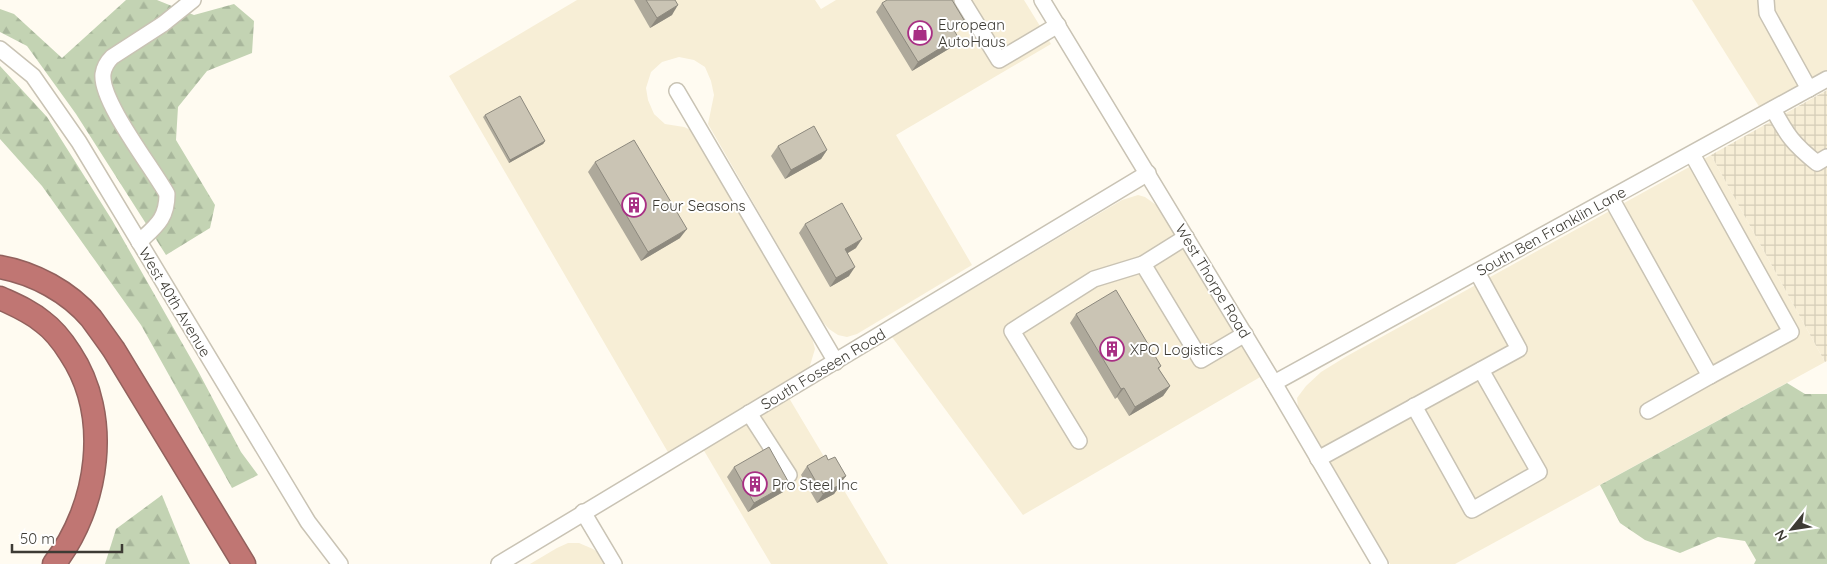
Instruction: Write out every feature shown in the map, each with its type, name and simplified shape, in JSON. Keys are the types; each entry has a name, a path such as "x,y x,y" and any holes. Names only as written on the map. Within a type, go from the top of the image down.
{"highway":[{"path":"0,267 46,283 64,294 90,317 114,350 244,564"},
{"path":"0,298 23,308 44,323 61,339 78,365 88,388 94,415 96,443 94,472 78,523 54,564"}],"street":[{"path":"139,242 160,222 167,207 167,194 118,118 105,90 103,75 105,64 112,57 163,24 193,0"},
{"path":"962,0 999,60 1058,25"},
{"name":"West Thorpe Road","path":"1042,0 1274,383 1380,564"},
{"path":"1766,0 1767,13 1809,89"},
{"name":"West 40th Avenue","path":"0,50 33,76 79,142 308,522 340,564"},
{"name":"South Ben Franklin Lane","path":"1274,383 1827,79"},
{"path":"677,91 836,362"},
{"path":"1773,109 1787,135 1798,148 1817,163 1827,157"},
{"path":"1648,411 1791,332 1692,154"},
{"name":"South Fosseen Road","path":"499,564 1148,174"},
{"path":"1611,198 1710,376"},
{"path":"1079,442 1012,331 1094,279 1143,264 1186,237"},
{"path":"1143,264 1201,360 1244,334"},
{"path":"1318,459 1519,349 1477,272"},
{"path":"1414,406 1472,510 1539,472 1481,370"},
{"path":"749,413 789,475"},
{"path":"583,512 614,564"}],"shaded area":[{"path":"577,0 815,0 821,9 836,0 1024,0 1051,44 896,135 972,265 857,334 847,337 838,335 821,320 708,124 714,95 705,67 694,60 679,57 662,62 651,72 646,88 648,100 654,114 665,124 684,127 693,131 702,144 812,338 815,349 808,372 669,454 449,76"},
{"path":"1692,0 1827,0 1827,71 1760,108"},
{"path":"1827,90 1827,361 1825,362 1711,155"},
{"path":"1711,155 1825,362 1455,564 1390,564 1298,407 1297,398 1306,386 1321,372 1347,356"},
{"path":"1138,195 1145,197 1159,207 1262,376 1023,515 892,337 1122,200"},
{"path":"789,398 888,564 771,564 703,449"},
{"path":"568,543 579,543 593,549 604,557 608,564 530,564"}],"green space":[{"path":"126,0 157,0 194,15 234,4 254,21 252,53 207,71 178,107 176,140 215,205 210,228 166,255 76,114 27,46 0,32 0,9 14,14 62,58"},
{"path":"0,66 47,117 112,220 198,371 241,452 258,475 232,488 141,325 42,186 0,139"},
{"path":"1787,383 1805,394 1827,394 1827,564 1754,564 1756,560 1745,541 1718,537 1680,553 1645,540 1620,523 1600,485"},
{"path":"162,495 190,564 105,564 116,529"}],"building":[{"path":"646,0 675,0 678,5 657,18"},
{"name":"European AutoHaus","path":"887,0 952,0 964,20 952,27 958,37 918,62 882,3"},
{"path":"520,96 545,141 510,160 485,115"},
{"path":"814,126 827,150 791,170 778,146"},
{"name":"Four Seasons","path":"634,140 687,229 648,252 595,162"},
{"path":"842,203 862,239 845,249 855,267 836,278 805,224"},
{"name":"XPO Logistics","path":"1116,290 1161,366 1158,368 1170,386 1135,407 1124,388 1121,389 1076,314"},
{"name":"Pro Steel Inc","path":"769,447 789,483 754,503 734,467"},
{"path":"826,455 828,460 835,457 846,476 838,480 841,484 823,494 807,466"}],"place":[{"name":"European AutoHaus","path":"920,33"},
{"name":"Four Seasons","path":"634,205"},
{"name":"XPO Logistics","path":"1112,349"},
{"name":"Pro Steel Inc","path":"755,484"}]}
